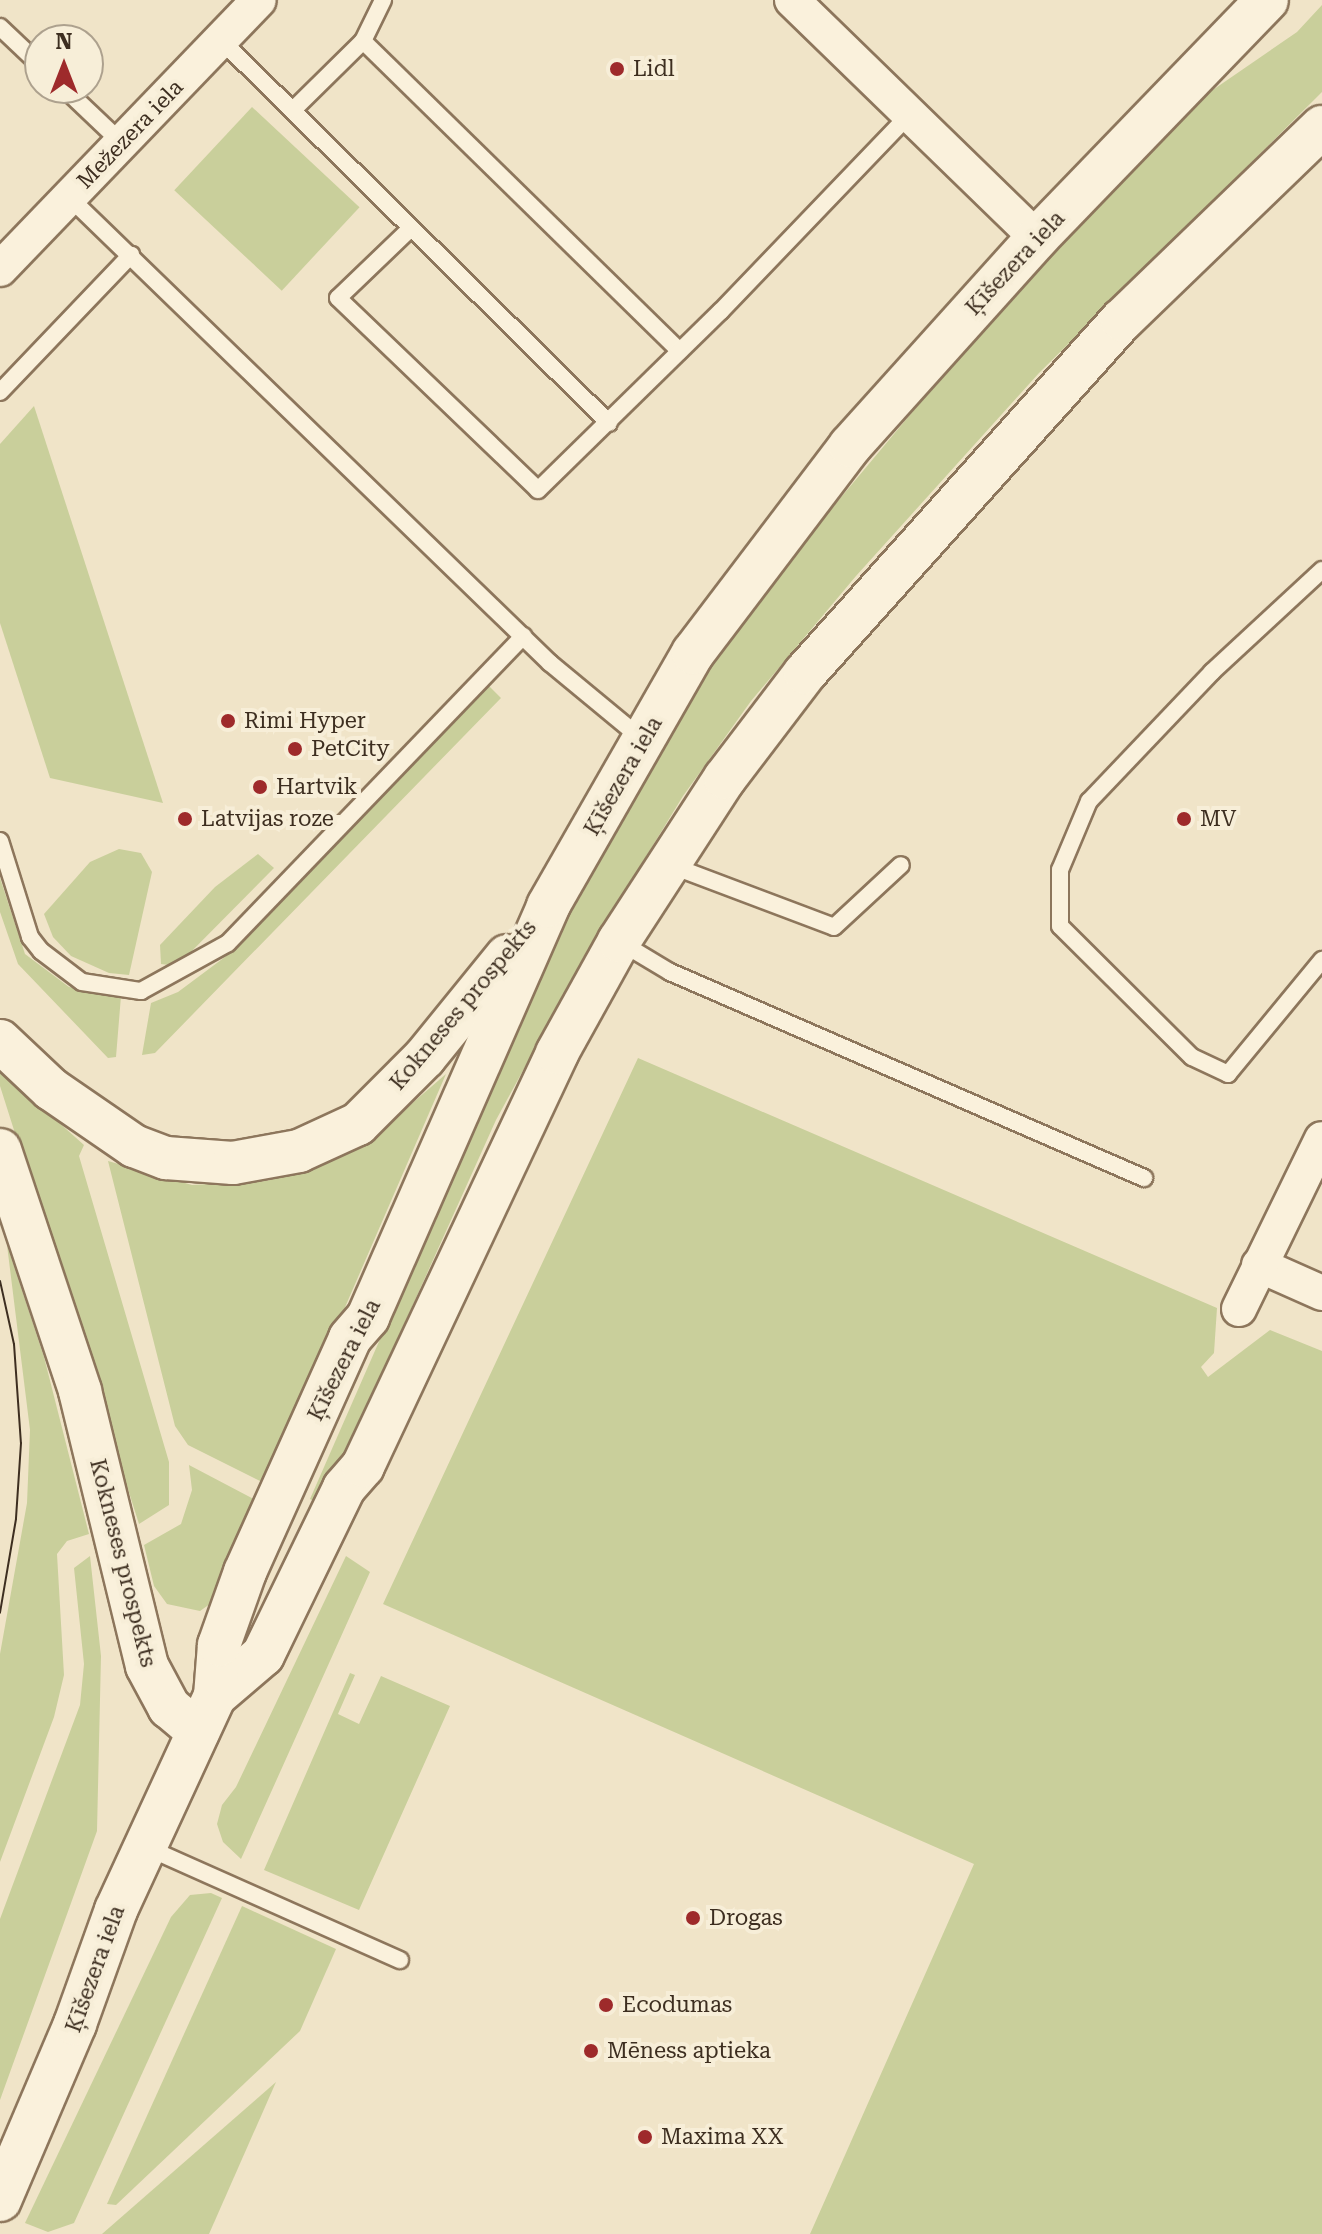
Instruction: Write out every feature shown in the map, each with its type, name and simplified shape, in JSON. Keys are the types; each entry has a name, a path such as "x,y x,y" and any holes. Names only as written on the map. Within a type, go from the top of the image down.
{"street":[{"name":"Mežezera iela","path":"0,269 259,0"},
{"path":"792,0 1037,238"},
{"name":"Ķīšezera iela","path":"0,2200 144,1847 207,1714 219,1645 245,1572 350,1338 368,1317 548,906 693,653 850,446 1037,238 1267,0"},
{"name":"Ķīšezera iela","path":"207,1714 263,1655 344,1488 363,1466 557,1053 619,941 668,864 805,673 1122,320 1322,127"},
{"name":"Kokneses prospekts","path":"0,1041 51,1089 134,1146 166,1158 233,1163 299,1151 358,1124 425,1057 548,906"},
{"path":"1239,1309 1322,1139"},
{"name":"Kokneses prospekts","path":"0,1150 80,1391 147,1666 169,1707 207,1714"},
{"path":"1259,1265 1322,1293"}],"lane":[{"path":"293,110 363,41 383,0"},
{"path":"0,27 24,50"},
{"path":"221,40 609,423"},
{"path":"363,41 680,351"},
{"path":"81,104 122,143"},
{"path":"411,228 338,298 538,490 609,423 910,114"},
{"path":"69,197 523,636 643,740"},
{"path":"0,392 131,255"},
{"path":"1322,570 1212,672 1089,801 1060,870 1060,926 1192,1057 1228,1074 1322,960"},
{"path":"0,841 30,937 82,982 141,991 228,943 523,636"},
{"path":"668,864 834,927 901,865"},
{"path":"619,941 670,972 1144,1178"},
{"path":"144,1847 400,1960"}],"green space":[{"path":"1322,5 1322,92 1039,373 856,576 751,701 683,796 586,955 496,1120 321,1505 310,1499 562,924 710,668 812,532 1001,306 1204,96 1297,32"},
{"path":"252,107 360,207 282,291 174,190"},
{"path":"34,406 163,803 50,778 0,623 0,444"},
{"path":"488,685 501,698 155,1053 142,1055 151,1003 178,992 237,948"},
{"path":"119,849 141,853 152,872 129,975 109,973 71,956 53,937 44,914 90,862"},
{"path":"258,854 274,868 177,966 161,964 160,945 215,887"},
{"path":"0,878 25,954 69,987 121,996 116,1057 108,1058 18,964 0,912"},
{"path":"638,1058 1217,1308 1214,1353 1201,1367 1208,1377 1270,1330 1322,1351 1322,2234 810,2234 974,1864 383,1604"},
{"path":"0,1070 84,1145 79,1156 169,1462 169,1505 139,1524 0,1086"},
{"path":"446,1074 268,1485 188,1445 175,1426 108,1161 192,1185 266,1181 306,1171 380,1131"},
{"path":"7,1245 44,1357 89,1534 67,1541 57,1554 64,1675 54,1717 0,1862 0,1654 27,1503 30,1430"},
{"path":"189,1465 261,1503 217,1599 200,1611 167,1604 154,1586 144,1545 181,1524 192,1490"},
{"path":"90,1556 101,1656 97,1831 0,2100 0,1919 80,1705 84,1664 74,1568"},
{"path":"346,1556 370,1572 241,1859 223,1842 217,1824 222,1805 236,1787"},
{"path":"350,1673 355,1675 338,1714 359,1724 381,1676 450,1706 359,1910 264,1870"},
{"path":"211,1893 222,1898 74,2223 48,2232 25,2223 171,1917 190,1895"},
{"path":"242,1906 336,1949 300,2031 116,2205 107,2204"},
{"path":"276,2082 209,2234 102,2234"}],"tram line":[{"path":"0,1281 14,1344 21,1443 16,1519 0,1613"}],"place":[{"name":"Lidl","path":"617,69"},
{"name":"Rimi Hyper","path":"228,721"},
{"name":"PetCity","path":"295,749"},
{"name":"Hartvik","path":"260,787"},
{"name":"Latvijas roze","path":"185,819"},
{"name":"MV","path":"1184,819"},
{"name":"Drogas","path":"693,1918"},
{"name":"Ecodumas","path":"606,2005"},
{"name":"Mēness aptieka","path":"591,2051"},
{"name":"Maxima XX","path":"645,2137"}]}
